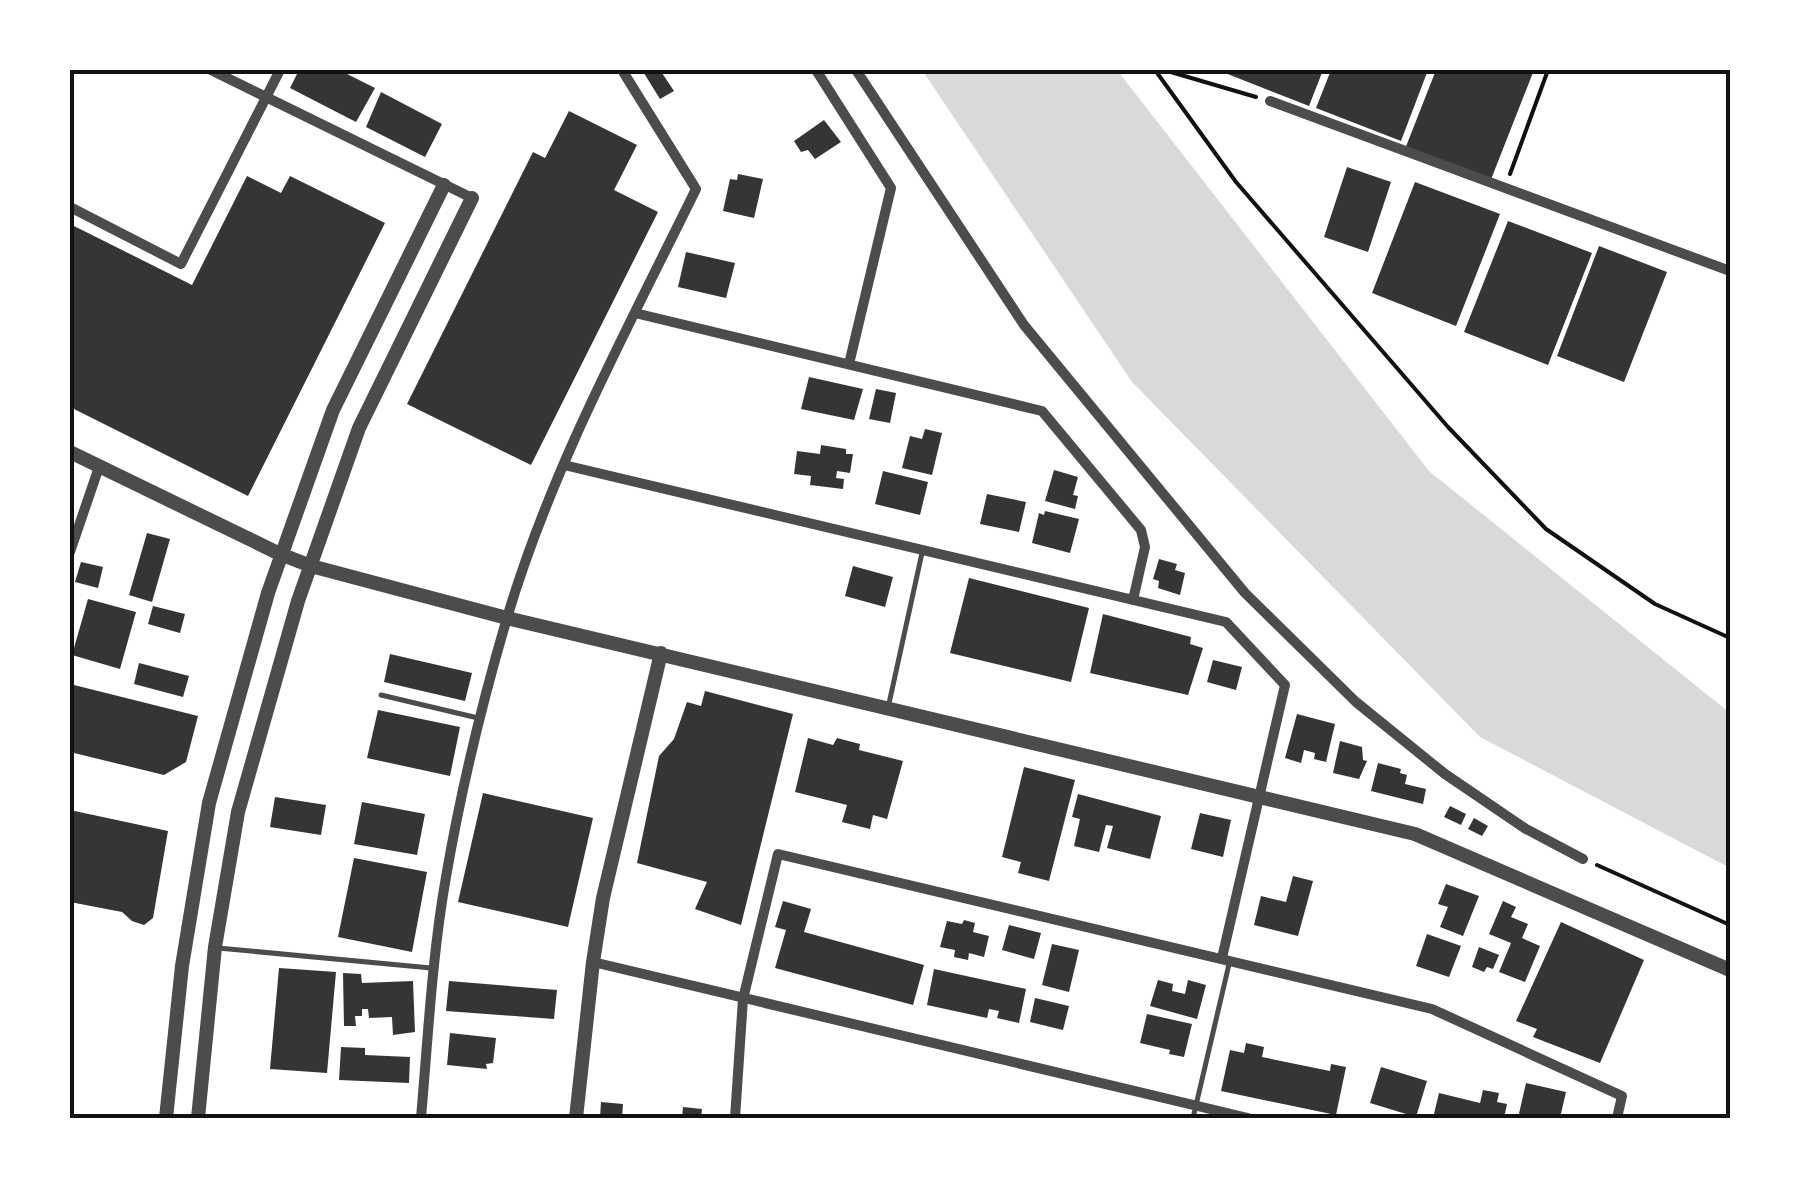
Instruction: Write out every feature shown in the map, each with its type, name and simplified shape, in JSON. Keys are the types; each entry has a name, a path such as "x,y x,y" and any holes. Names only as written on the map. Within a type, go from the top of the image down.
{"street":[{"path":"198,1118 215,948 238,812 276,672 359,428 472,198 211,70"},
{"path":"70,207 180,264 280,70"},
{"path":"421,1118 446,879 507,618 564,465 696,189 622,70"},
{"path":"816,70 891,188 850,364"},
{"path":"856,70 1024,325 1245,593 1356,702 1445,774 1526,828 1583,859"},
{"path":"1270,100 1730,271"},
{"path":"166,1118 182,966 209,803 280,554 334,410 444,185"},
{"path":"635,313 1042,411 1141,530 1145,547 1133,600"},
{"path":"70,452 311,566 507,618 1416,834 1730,970"},
{"path":"564,465 1226,622 1286,685 1226,959"},
{"path":"70,552 99,467"},
{"path":"576,1118 592,962 607,880 661,653"},
{"path":"735,1118 744,999 778,854 1432,1009 1622,1096 1617,1118"},
{"path":"592,962 1248,1118"}],"lane":[{"path":"888,709 923,550"},
{"path":"381,695 481,719"},
{"path":"215,948 434,968"},
{"path":"1193,1118 1226,959"}],"path":[{"path":"1155,70 1249,197 1448,427 1546,529 1655,604 1730,638"},
{"path":"1164,70 1270,100"},
{"path":"1505,189 1548,70"},
{"path":"1583,859 1730,924"}],"shaded area":[{"path":"922,70 1117,70 1429,471 1730,713 1730,868 1480,737 1132,382"}],"building":[{"path":"299,70 339,70 375,88 356,122 290,88"},
{"path":"642,70 660,70 674,91 660,99"},
{"path":"1323,70 1309,106 1225,73"},
{"path":"1331,70 1428,70 1401,141 1316,108"},
{"path":"1436,70 1534,70 1490,182 1405,149"},
{"path":"381,92 442,124 425,157 366,127"},
{"path":"569,111 637,145 614,190 658,212 531,465 407,404 533,152 545,158"},
{"path":"824,120 841,142 815,159 808,150 801,152 794,141"},
{"path":"1347,167 1391,182 1368,252 1324,237"},
{"path":"738,174 763,179 754,218 723,211 730,179 737,180"},
{"path":"247,176 281,193 290,176 385,223 248,496 70,407 70,224 192,285"},
{"path":"1415,182 1500,214 1456,326 1372,293"},
{"path":"1508,221 1592,253 1548,365 1464,332"},
{"path":"1599,246 1667,272 1624,382 1557,356"},
{"path":"686,252 735,263 726,298 678,287"},
{"path":"809,377 863,389 854,420 801,409"},
{"path":"876,389 896,393 890,423 869,419"},
{"path":"925,429 942,433 932,475 902,468 910,436 922,439"},
{"path":"821,445 853,454 850,473 837,471 836,478 844,479 843,489 810,485 811,476 794,474 797,451 820,454"},
{"path":"1054,470 1078,477 1073,495 1078,496 1075,509 1045,501"},
{"path":"883,471 928,482 920,515 875,504"},
{"path":"987,494 1026,502 1019,532 980,524"},
{"path":"1045,511 1079,519 1070,553 1032,543 1039,513 1044,515"},
{"path":"147,533 170,539 152,602 129,595"},
{"path":"1159,559 1177,564 1175,570 1185,573 1180,595 1158,588 1159,581 1153,579"},
{"path":"81,562 103,567 98,588 75,582"},
{"path":"853,566 893,577 885,607 845,596"},
{"path":"969,578 1089,608 1071,682 950,653"},
{"path":"88,599 136,612 120,669 72,655"},
{"path":"153,606 185,614 180,633 148,624"},
{"path":"1103,614 1191,637 1190,644 1203,648 1188,695 1090,673"},
{"path":"390,654 472,673 465,701 384,682"},
{"path":"1213,660 1242,667 1236,690 1207,682"},
{"path":"139,663 189,676 183,697 134,684"},
{"path":"70,684 198,716 186,762 164,775 70,752"},
{"path":"705,691 793,714 741,925 695,909 707,882 637,863 659,756 674,739 687,702 701,706"},
{"path":"378,710 460,727 450,776 367,758"},
{"path":"1297,714 1335,724 1326,762 1314,759 1315,753 1304,750 1301,763 1285,758"},
{"path":"808,738 833,745 837,738 860,744 859,750 903,761 887,819 873,815 870,829 842,822 847,805 795,792"},
{"path":"1340,741 1362,747 1363,760 1367,761 1359,779 1333,773"},
{"path":"1378,763 1401,769 1400,773 1407,775 1405,784 1426,789 1423,804 1371,791"},
{"path":"1024,767 1075,780 1049,881 1018,873 1021,862 1002,857"},
{"path":"483,793 593,818 568,927 458,902"},
{"path":"1078,794 1161,816 1150,859 1107,848 1113,826 1106,825 1099,852 1074,846 1080,819 1072,817"},
{"path":"275,797 326,805 321,835 270,827"},
{"path":"362,802 425,814 417,855 354,844"},
{"path":"1450,806 1466,814 1461,825 1444,817"},
{"path":"70,810 168,831 153,918 144,925 122,912 70,902"},
{"path":"1200,813 1231,820 1223,857 1191,849"},
{"path":"1474,818 1488,826 1482,836 1468,829"},
{"path":"354,858 427,872 412,952 338,937"},
{"path":"1293,876 1313,881 1298,936 1254,925 1261,896 1286,902"},
{"path":"1446,884 1479,896 1463,936 1440,927 1448,907 1438,904"},
{"path":"783,901 811,909 804,932 924,965 913,1005 775,968 786,930 775,927"},
{"path":"1503,901 1516,907 1511,917 1528,924 1522,938 1540,946 1525,982 1499,972 1511,943 1489,934"},
{"path":"964,920 975,923 973,932 989,936 984,957 969,953 968,960 954,957 955,950 940,947 947,921 962,924"},
{"path":"1561,922 1644,960 1600,1063 1533,1037 1537,1029 1516,1021"},
{"path":"1009,925 1041,933 1034,959 1002,950"},
{"path":"1427,934 1461,946 1449,977 1416,966"},
{"path":"1052,944 1079,950 1069,992 1042,985"},
{"path":"1479,947 1499,955 1493,969 1487,967 1484,972 1472,967"},
{"path":"279,968 336,972 327,1073 270,1069"},
{"path":"934,969 1026,989 1019,1023 997,1018 999,1011 989,1009 987,1018 927,1005"},
{"path":"343,973 361,974 362,983 413,981 415,1032 393,1035 392,1017 369,1018 368,1009 362,1009 362,1016 355,1016 356,1026 344,1026"},
{"path":"1158,980 1173,984 1172,991 1185,994 1188,980 1206,985 1197,1019 1150,1006"},
{"path":"449,981 557,990 554,1019 446,1011"},
{"path":"1035,998 1069,1006 1063,1030 1030,1022"},
{"path":"1147,1014 1192,1024 1184,1057 1140,1043"},
{"path":"450,1033 496,1038 493,1063 486,1064 487,1069 447,1065"},
{"path":"1246,1043 1264,1047 1262,1057 1330,1071 1331,1064 1346,1067 1336,1115 1221,1091 1230,1050 1244,1053"},
{"path":"341,1047 365,1048 365,1055 410,1057 409,1083 339,1080"},
{"path":"1381,1067 1427,1081 1416,1117 1370,1103"},
{"path":"1526,1083 1566,1092 1560,1118 1518,1118"},
{"path":"1483,1090 1499,1093 1497,1102 1507,1104 1504,1118 1433,1118 1439,1093 1480,1103"},
{"path":"601,1102 623,1104 622,1118 600,1118"},
{"path":"683,1107 702,1109 701,1118 682,1118"}]}
